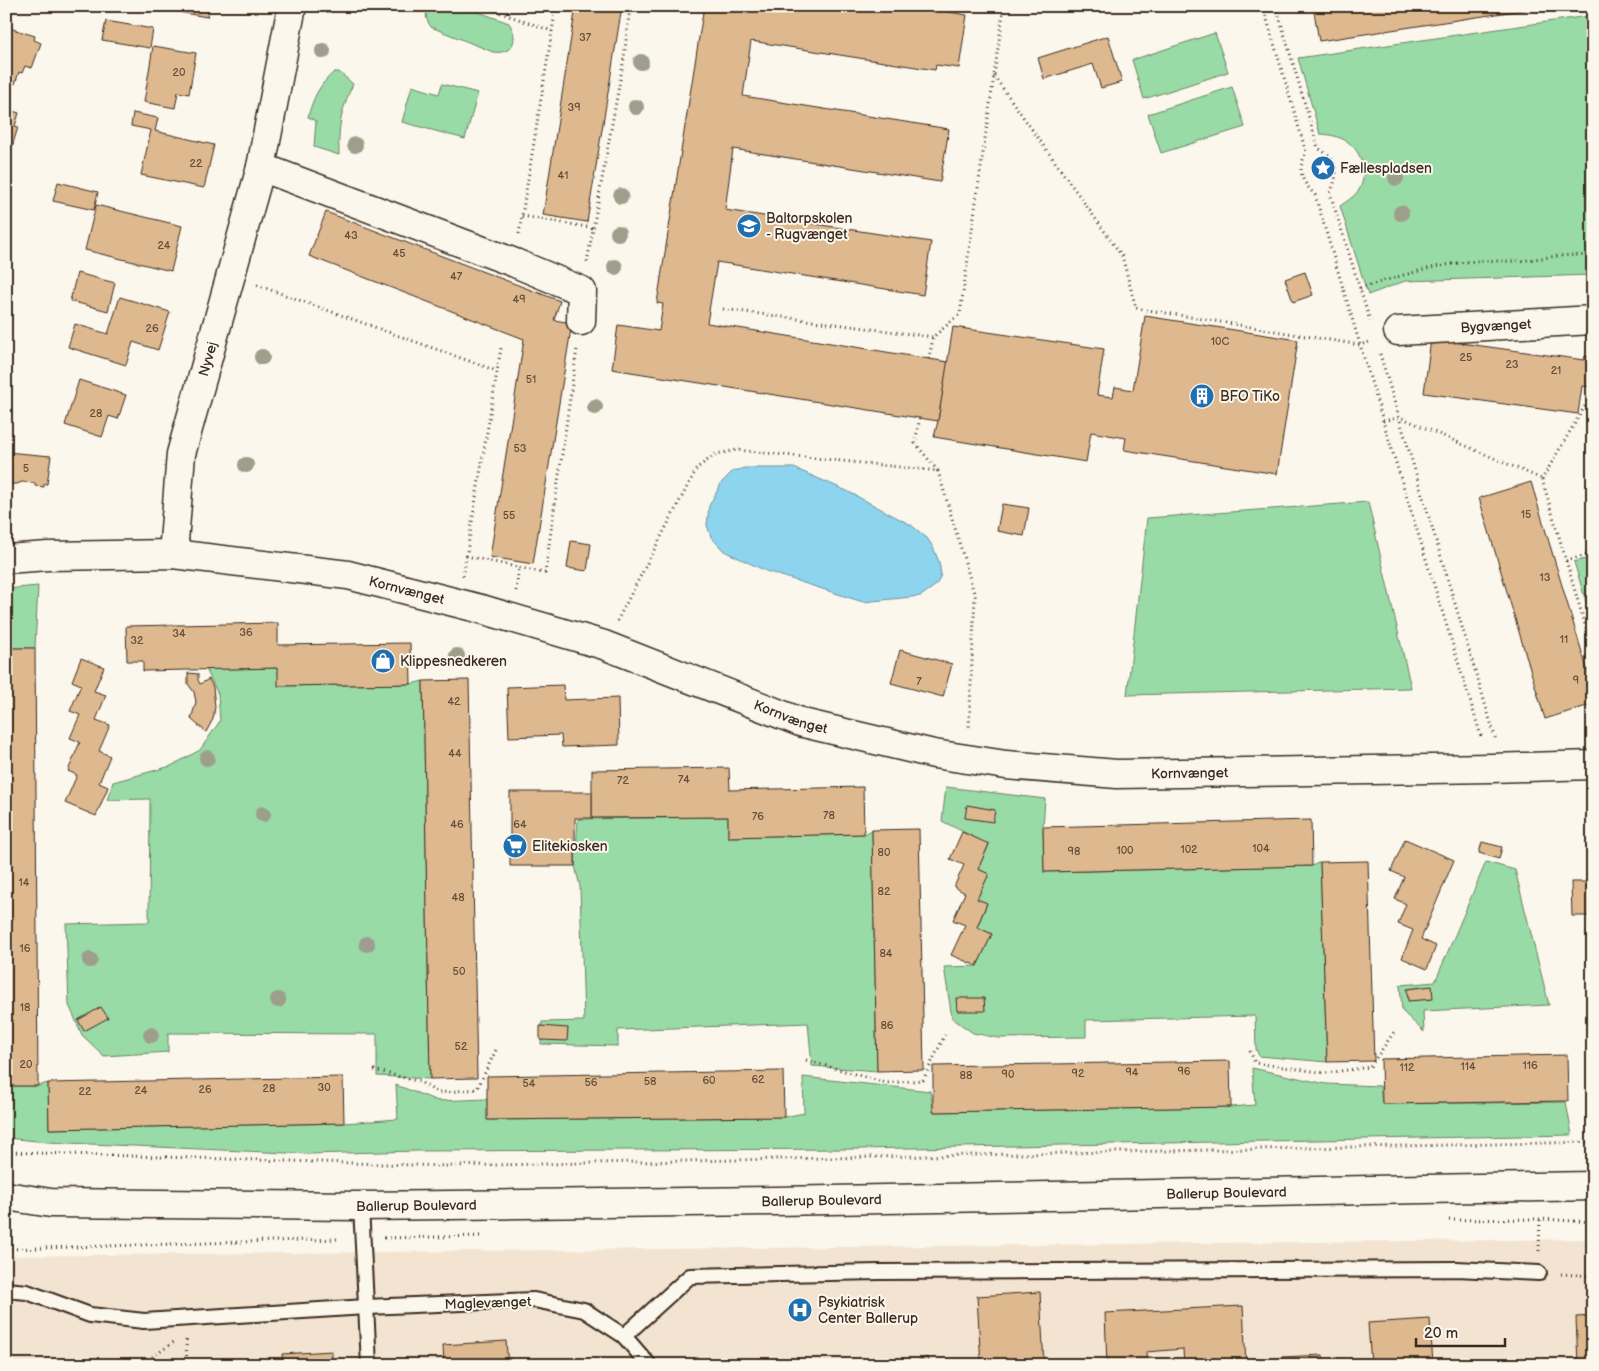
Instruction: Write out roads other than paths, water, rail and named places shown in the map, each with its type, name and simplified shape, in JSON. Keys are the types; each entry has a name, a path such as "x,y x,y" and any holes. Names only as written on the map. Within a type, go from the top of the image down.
{"street":[{"name":"Nyvej","path":"173,554 181,454 261,167 292,6"},
{"path":"261,167 515,263 582,291 581,321"},
{"name":"Bygvænget","path":"1387,335 1593,320"},
{"name":"Kornvænget","path":"6,559 48,556 173,554 348,575 481,609 604,646 803,723 934,754 1006,765 1117,774 1498,768 1593,764"},
{"name":"Ballerup Boulevard","path":"6,1209 51,1203 361,1206 1593,1186"},
{"name":"Ballerup Boulevard","path":"6,1196 51,1203"}],"lane":[{"path":"361,1206 369,1365"},
{"path":"624,1336 690,1276 889,1272 1447,1269 1539,1273"},
{"name":"Maglevænget","path":"6,1290 27,1292 90,1315 144,1321 366,1307 534,1300 584,1310 624,1336 649,1365"}],"water":[{"path":"744,468 794,468 847,491 911,525 927,538 933,547 939,562 941,574 939,580 936,585 921,596 863,602 766,571 724,551 711,537 707,525 709,506 722,482 732,472"}],"place":[{"name":"Fællespladsen","path":"1323,168"},
{"name":"Baltorpskolen - Rugvænget","path":"749,226"},
{"name":"BFO TiKo","path":"1202,396"},
{"name":"Klippesnedkeren","path":"383,661"},
{"name":"Elitekiosken","path":"515,846"},
{"name":"Psykiatrisk Center Ballerup","path":"800,1310"}]}
